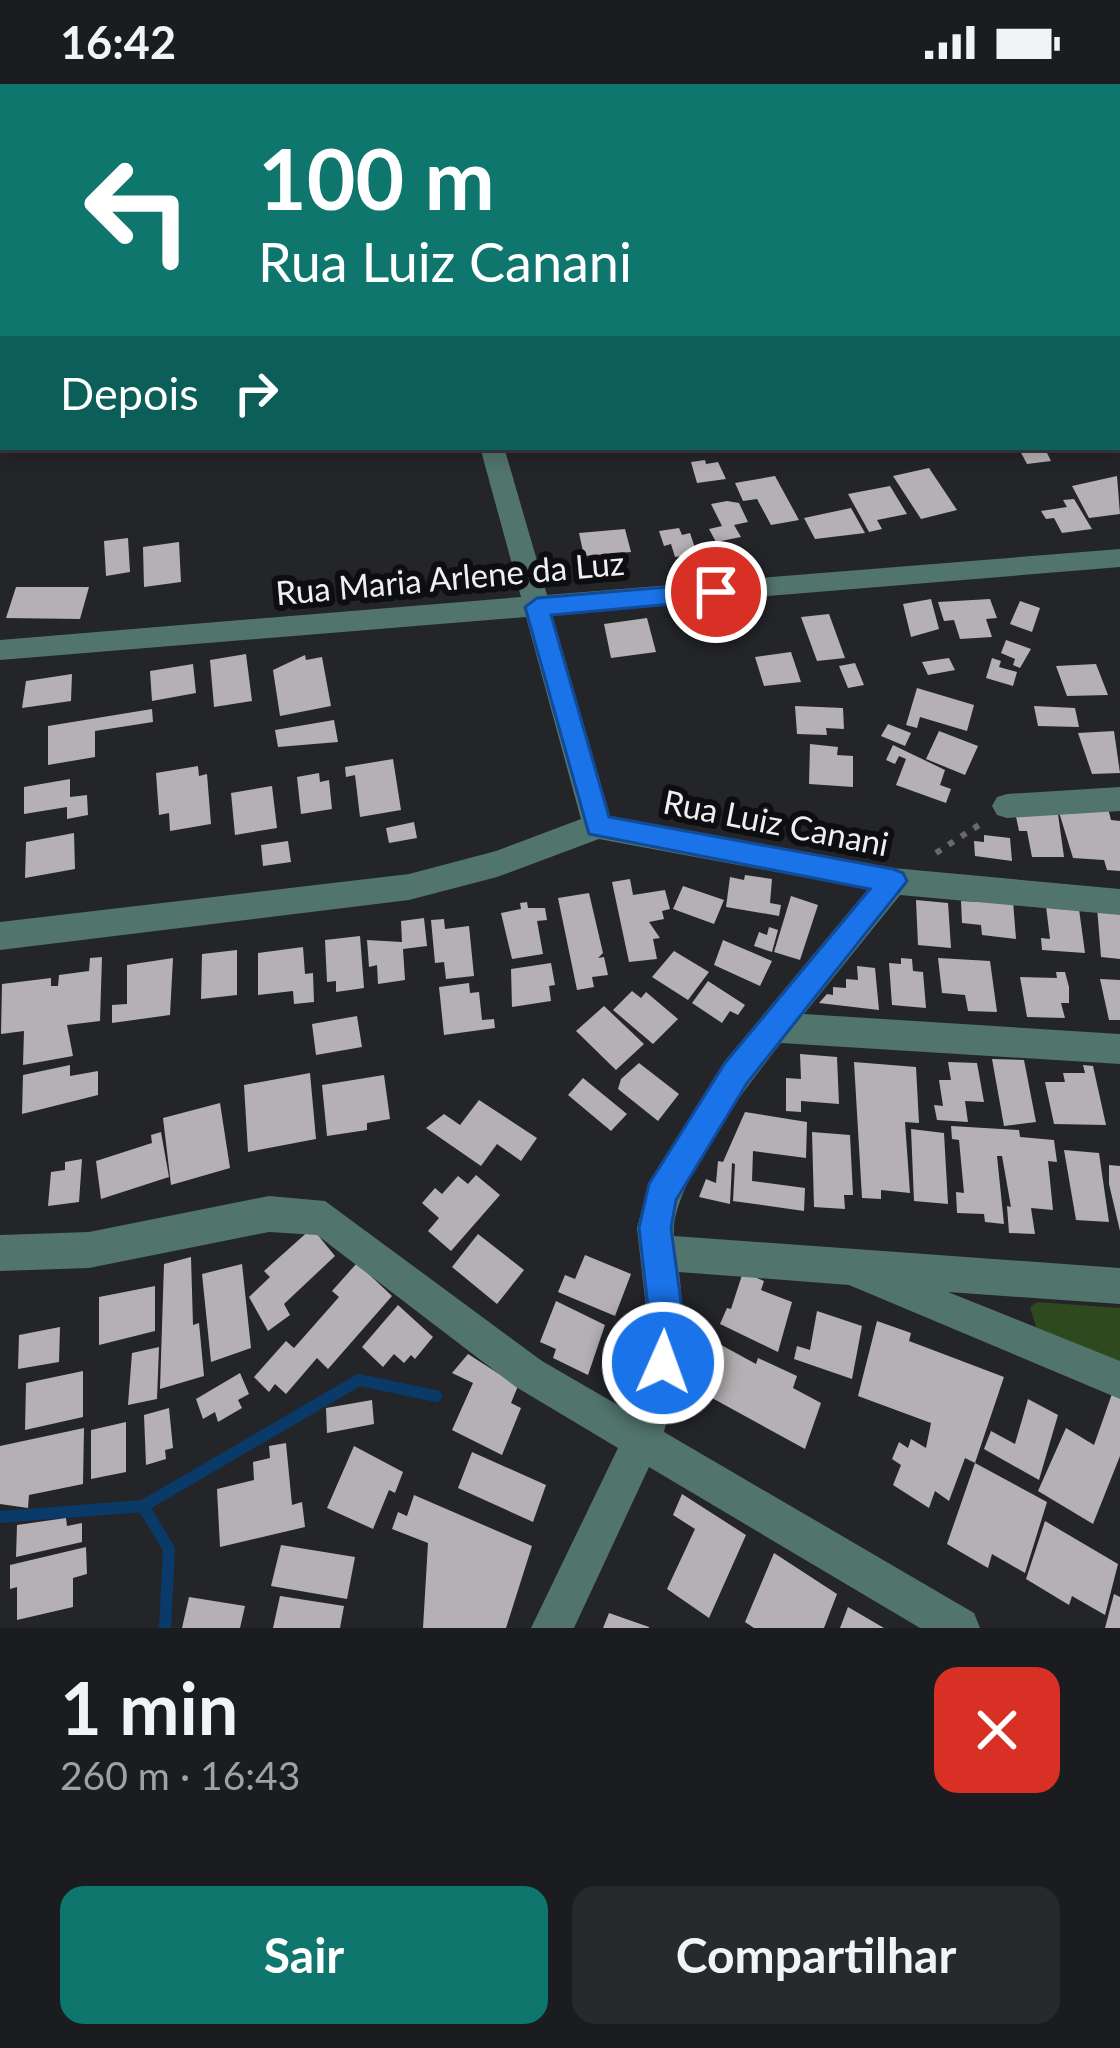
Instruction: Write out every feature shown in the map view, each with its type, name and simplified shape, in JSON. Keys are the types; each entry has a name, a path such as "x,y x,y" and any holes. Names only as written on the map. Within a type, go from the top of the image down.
{"street":[{"path":"0,936 409,887 497,865 598,826 493,450"},
{"name":"Rua Maria Arlene da Luz","path":"0,650 1120,558"},
{"path":"1007,806 1120,799"},
{"name":"Rua Luiz Canani","path":"598,826 893,881 1120,902"},
{"path":"552,1628 642,1440 663,1363 667,1325 655,1228 661,1195 708,1114 772,1027 893,881"},
{"path":"772,1027 1120,1048"},
{"path":"0,1253 30,1256 93,1249 268,1212 299,1211 326,1219 496,1352 959,1628"},
{"path":"659,1252 1120,1286"},
{"path":"836,1265 1120,1380"}],"path":[{"path":"893,881 1007,806"}],"green space":[{"path":"1037,1302 1120,1308 1120,1363 1037,1330 1030,1307"}],"building":[{"path":"1020,450 1053,450 1047,453 1051,461 1027,464"},
{"path":"705,460 706,464 718,462 726,479 697,483 691,462"},
{"path":"929,468 957,510 921,519 893,476"},
{"path":"775,476 799,520 771,525 757,499 743,501 735,483"},
{"path":"1117,476 1120,514 1089,518 1072,486"},
{"path":"890,486 907,514 877,520 882,529 869,532 848,494"},
{"path":"1074,499 1092,529 1062,533 1054,518 1046,519 1041,511 1067,507 1063,500"},
{"path":"739,503 748,522 734,525 741,537 716,542 709,529 722,526 711,504"},
{"path":"851,508 865,533 815,539 804,518"},
{"path":"679,528 682,535 690,533 697,554 675,557 671,544 664,546 659,531"},
{"path":"625,529 631,552 584,556 579,533"},
{"path":"128,538 130,572 106,576 104,541"},
{"path":"179,542 181,582 144,587 143,547"},
{"path":"16,587 89,587 80,619 6,618"},
{"path":"931,599 939,629 911,637 903,604"},
{"path":"990,599 997,618 986,619 992,637 960,639 954,620 944,621 938,602"},
{"path":"1020,601 1040,608 1032,632 1010,624"},
{"path":"829,614 845,658 817,661 801,617"},
{"path":"647,618 656,652 611,658 604,624"},
{"path":"1006,640 1031,649 1020,668 1013,665 1015,659 1001,653"},
{"path":"791,652 801,682 764,686 755,657"},
{"path":"246,654 252,701 214,707 210,660"},
{"path":"305,655 306,660 322,657 331,706 280,716 273,670"},
{"path":"949,658 955,670 928,675 922,662"},
{"path":"992,658 1001,661 999,667 1017,672 1013,686 986,678"},
{"path":"855,663 864,685 848,688 839,666"},
{"path":"193,664 196,693 152,701 150,671"},
{"path":"1096,664 1108,695 1067,696 1056,666"},
{"path":"72,674 71,701 22,708 26,681"},
{"path":"917,688 974,705 967,731 920,717 917,728 906,725"},
{"path":"795,706 843,708 844,729 826,728 827,735 797,734"},
{"path":"1034,706 1075,708 1079,727 1038,726"},
{"path":"152,709 153,722 95,731 95,757 48,765 48,726"},
{"path":"334,720 338,742 278,747 275,730"},
{"path":"888,724 911,733 905,746 881,736"},
{"path":"939,731 978,746 965,775 926,759"},
{"path":"1114,731 1120,773 1092,774 1078,733"},
{"path":"810,744 838,747 837,755 853,756 853,787 809,784"},
{"path":"893,745 945,770 940,785 951,789 946,803 896,785 906,759 899,756 895,764 886,760"},
{"path":"393,759 401,810 360,817 355,775 346,777 345,767"},
{"path":"198,766 199,776 207,774 211,824 170,831 169,813 159,815 156,773"},
{"path":"319,773 320,782 329,780 332,809 301,814 297,777"},
{"path":"70,779 70,797 87,795 88,815 67,819 67,807 24,814 24,787"},
{"path":"272,786 277,828 235,835 231,793"},
{"path":"1108,808 1111,820 1120,821 1120,871 1107,870 1104,860 1073,858 1058,809"},
{"path":"1015,812 1058,814 1064,857 1032,857 1027,831 1019,831"},
{"path":"414,822 417,838 389,843 386,828"},
{"path":"74,833 75,869 25,878 26,842"},
{"path":"984,835 1010,838 1012,861 975,856 974,841 984,842"},
{"path":"288,841 291,862 263,866 261,845"},
{"path":"745,875 772,879 770,903 781,905 779,916 726,907 730,877 744,880"},
{"path":"630,879 633,895 665,890 670,909 662,911 664,919 649,922 660,938 653,939 657,959 629,962 612,882"},
{"path":"683,886 724,900 714,924 673,909"},
{"path":"589,893 603,953 598,958 604,957 608,975 592,977 594,987 577,990 558,898"},
{"path":"791,896 818,905 800,960 774,952"},
{"path":"980,897 1013,901 1016,939 982,935 981,925 962,923 961,901 980,902"},
{"path":"916,900 948,903 951,948 918,945"},
{"path":"527,902 528,908 545,908 547,920 537,921 543,954 512,959 501,913 521,909 520,903"},
{"path":"1046,906 1079,909 1085,953 1042,950 1041,938 1050,939"},
{"path":"1097,907 1120,909 1120,959 1101,957"},
{"path":"424,918 427,946 403,949 405,980 378,984 377,965 369,967 367,940 402,942 401,921"},
{"path":"444,919 445,929 469,926 474,976 446,979 444,962 435,963 431,920"},
{"path":"769,927 778,930 772,952 754,946 759,932 767,935"},
{"path":"360,936 364,988 336,992 336,981 327,982 325,940"},
{"path":"723,940 772,961 760,986 714,965"},
{"path":"303,947 305,974 313,973 314,1002 294,1004 293,991 258,995 258,953"},
{"path":"237,950 237,995 201,999 202,954"},
{"path":"674,951 709,972 688,1000 652,977"},
{"path":"102,957 100,1021 67,1025 73,1056 23,1065 24,1031 1,1034 2,984 51,978 51,986 58,986 59,975 89,971 90,958"},
{"path":"173,958 170,1015 112,1023 112,1005 127,1004 127,965"},
{"path":"901,958 912,959 913,971 923,972 926,1008 892,1005 889,963 901,964"},
{"path":"938,958 990,961 997,1012 968,1011 965,995 942,993"},
{"path":"551,963 555,985 549,986 551,1001 512,1007 511,969"},
{"path":"857,966 875,968 879,1010 819,1003 827,994 833,995 833,987 846,988 846,979 858,980"},
{"path":"1056,972 1065,972 1069,987 1069,1003 1061,1003 1065,1018 1027,1017 1020,977 1057,978"},
{"path":"1100,979 1120,980 1120,1020 1109,1020"},
{"path":"708,981 745,1005 738,1015 730,1011 722,1023 692,1003"},
{"path":"469,983 470,993 479,992 482,1020 494,1019 495,1028 444,1035 439,987"},
{"path":"632,991 641,998 646,992 678,1019 653,1044 613,1010"},
{"path":"604,1006 644,1044 616,1070 576,1031"},
{"path":"357,1016 362,1047 316,1055 312,1024"},
{"path":"800,1054 837,1057 839,1104 801,1101 801,1112 786,1111 786,1078 801,1079"},
{"path":"992,1059 1024,1060 1036,1122 1004,1126"},
{"path":"854,1062 916,1067 919,1123 905,1122 910,1193 881,1190 881,1199 862,1198"},
{"path":"948,1062 977,1063 984,1102 965,1101 968,1122 937,1120 934,1105 943,1106 939,1080 951,1080"},
{"path":"639,1063 679,1094 658,1121 618,1089 621,1079"},
{"path":"70,1065 70,1076 98,1071 98,1095 22,1114 23,1075"},
{"path":"1083,1065 1093,1066 1106,1125 1054,1124 1045,1082 1065,1082 1063,1073 1085,1073"},
{"path":"310,1073 316,1139 248,1152 244,1085"},
{"path":"384,1075 390,1119 367,1123 367,1130 327,1136 322,1085"},
{"path":"583,1078 627,1114 611,1131 568,1095"},
{"path":"479,1100 537,1138 521,1161 497,1144 481,1166 426,1128 444,1114 460,1125"},
{"path":"220,1103 230,1168 171,1185 163,1118"},
{"path":"745,1112 807,1122 806,1158 753,1151 752,1181 805,1188 804,1211 733,1201 732,1163 730,1204 699,1197 706,1179 716,1183 718,1161 723,1162"},
{"path":"951,1126 1019,1130 1020,1137 1054,1140 1057,1162 1048,1161 1053,1210 1031,1208 1035,1234 1009,1233 1007,1206 1011,1207 1002,1156 997,1156 1004,1224 985,1222 984,1214 957,1213 956,1192 964,1193 959,1140 952,1139"},
{"path":"911,1129 944,1133 948,1204 914,1201"},
{"path":"161,1132 169,1177 101,1199 96,1161 152,1143 151,1135"},
{"path":"812,1132 850,1135 853,1195 844,1195 845,1209 814,1207"},
{"path":"1064,1150 1099,1153 1109,1222 1076,1220"},
{"path":"82,1159 79,1202 48,1206 51,1172 65,1170 65,1162"},
{"path":"1109,1165 1120,1166 1120,1231 1109,1184"},
{"path":"476,1175 500,1195 451,1251 428,1231 439,1218 422,1203 435,1188 442,1194 458,1176 468,1184"},
{"path":"312,1228 335,1256 284,1304 290,1315 268,1331 249,1297 270,1277 264,1271"},
{"path":"478,1234 524,1270 497,1304 452,1267"},
{"path":"585,1255 631,1274 615,1316 558,1292 565,1275 575,1279"},
{"path":"191,1257 193,1325 199,1323 204,1376 160,1389 164,1264"},
{"path":"357,1263 392,1296 328,1369 317,1358 286,1394 275,1384 269,1392 254,1377 286,1341 294,1348 339,1297 332,1291"},
{"path":"242,1264 251,1348 211,1362 202,1274"},
{"path":"743,1272 764,1281 761,1290 792,1302 778,1352 720,1324 727,1308 731,1309"},
{"path":"155,1286 155,1331 99,1345 99,1297"},
{"path":"556,1301 605,1325 588,1375 553,1358 556,1349 540,1342"},
{"path":"398,1305 433,1337 415,1359 411,1355 404,1363 394,1354 383,1367 362,1347"},
{"path":"817,1311 862,1326 852,1379 794,1359 797,1346 810,1350"},
{"path":"877,1321 911,1333 909,1341 1004,1377 975,1463 965,1458 949,1501 935,1491 929,1508 893,1485 901,1465 892,1459 899,1442 908,1448 911,1439 926,1448 931,1423 858,1396"},
{"path":"60,1327 59,1362 18,1369 19,1335"},
{"path":"712,1340 756,1364 758,1358 797,1376 793,1388 821,1403 805,1449 692,1387"},
{"path":"159,1347 157,1399 128,1405 132,1353"},
{"path":"468,1354 518,1386 511,1403 521,1408 502,1455 452,1430 473,1383 452,1373"},
{"path":"83,1371 83,1417 25,1430 26,1383"},
{"path":"240,1373 249,1394 238,1400 242,1408 218,1422 215,1412 203,1419 196,1399"},
{"path":"1113,1391 1120,1395 1120,1456 1093,1524 1038,1491 1066,1428 1094,1445"},
{"path":"1028,1399 1058,1415 1039,1480 984,1449 991,1431 1015,1444"},
{"path":"372,1400 374,1424 327,1433 326,1408"},
{"path":"169,1408 173,1448 165,1450 166,1459 146,1465 144,1415"},
{"path":"126,1422 126,1472 91,1479 91,1430"},
{"path":"84,1428 83,1484 29,1495 28,1508 0,1504 0,1446"},
{"path":"286,1443 292,1505 302,1502 305,1527 220,1547 217,1489 254,1480 253,1462 270,1458 269,1446"},
{"path":"354,1446 403,1472 395,1493 389,1490 373,1529 327,1508"},
{"path":"472,1452 546,1485 533,1522 458,1488"},
{"path":"975,1463 1047,1502 1025,1573 992,1554 988,1568 947,1544"},
{"path":"682,1494 746,1535 709,1618 667,1589 695,1529 673,1515"},
{"path":"414,1495 532,1546 506,1628 423,1628 428,1543 392,1529 398,1512 407,1516"},
{"path":"66,1518 67,1526 82,1523 82,1542 16,1557 17,1525"},
{"path":"1045,1521 1118,1564 1105,1615 1072,1596 1069,1605 1026,1579"},
{"path":"281,1545 355,1557 347,1599 271,1586"},
{"path":"86,1547 87,1574 73,1578 73,1607 17,1620 17,1587 10,1589 10,1565"},
{"path":"774,1553 837,1594 824,1628 754,1628 745,1622"},
{"path":"1114,1594 1120,1597 1120,1628 1105,1628"},
{"path":"280,1596 344,1606 340,1628 273,1628"},
{"path":"189,1597 245,1606 240,1628 182,1628"},
{"path":"848,1607 884,1628 840,1628"},
{"path":"609,1613 649,1627 649,1628 603,1628"}],"waterway":[{"path":"143,1506 359,1380 436,1396"},
{"path":"0,1517 143,1506"},
{"path":"143,1506 169,1549 165,1628"}],"route":[{"path":"663,1363 667,1325 655,1228 661,1195 736,1073 893,881 598,826 537,607 716,592"}]}
